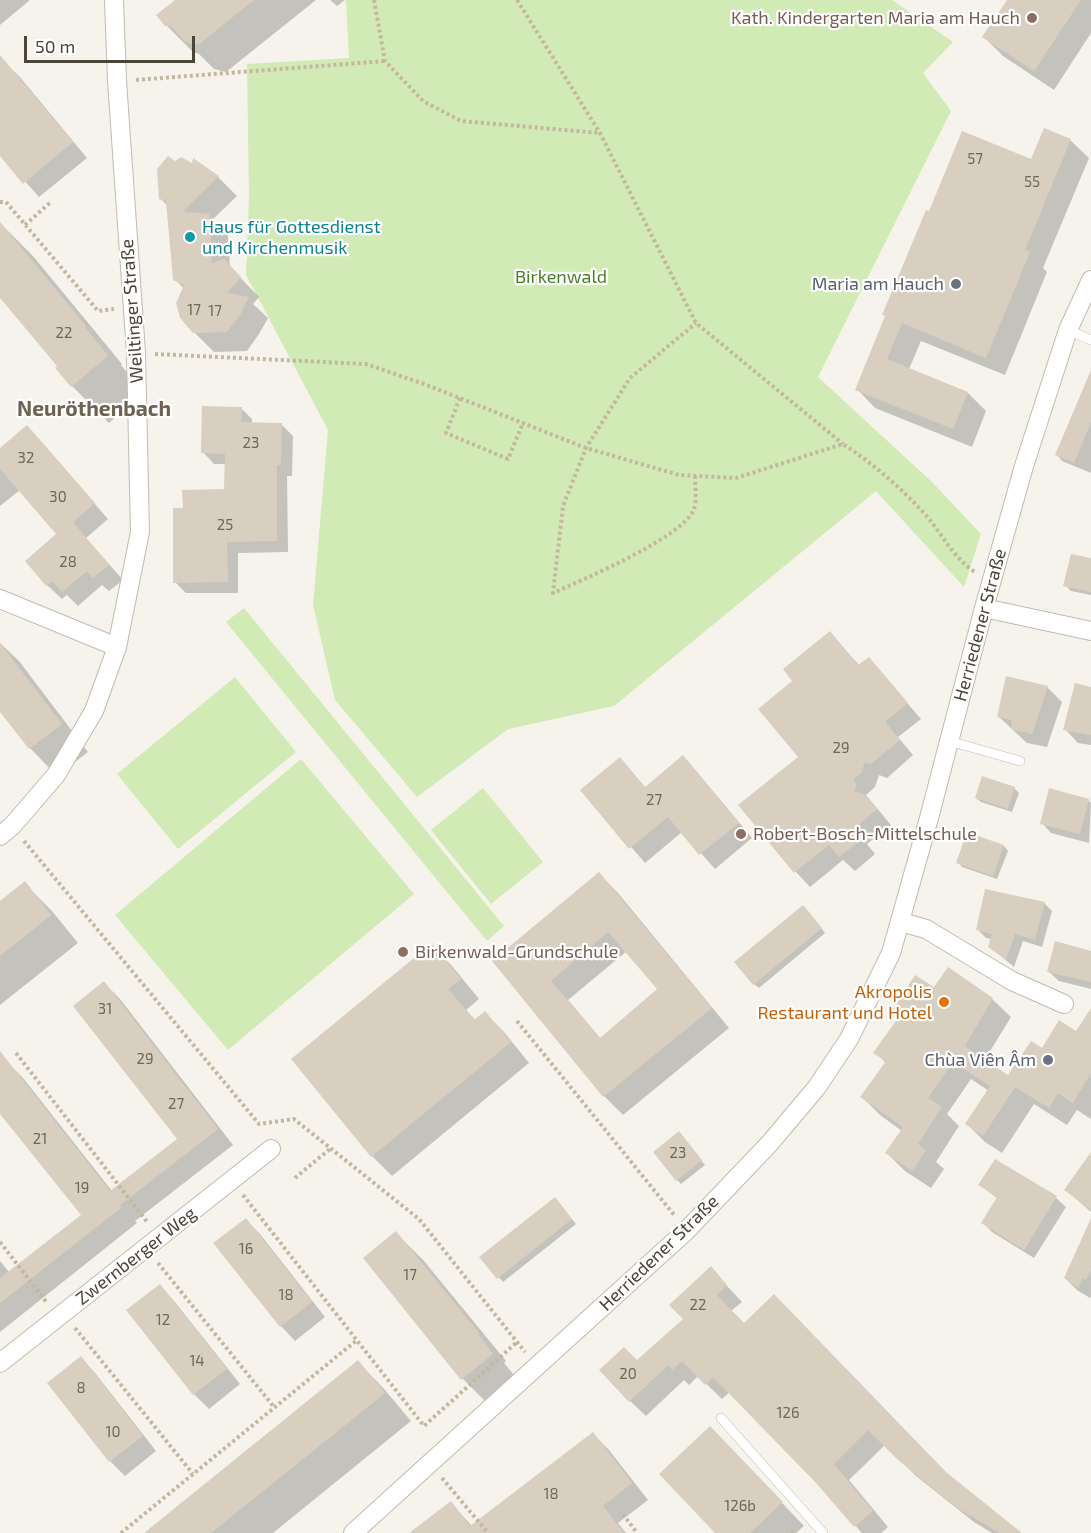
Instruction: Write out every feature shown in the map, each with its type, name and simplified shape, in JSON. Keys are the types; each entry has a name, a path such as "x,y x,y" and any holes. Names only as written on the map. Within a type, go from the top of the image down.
{"street":[{"name":"Weiltinger Straße","path":"6,831 56,775 94,711 117,647 140,532 136,353 117,81 114,0"},
{"name":"Herriedener Straße","path":"353,1533 686,1231 770,1143 817,1087 849,1039 891,953 901,922 1024,466 1068,330 1091,280"},
{"path":"0,599 117,647"},
{"path":"984,608 1091,631"},
{"path":"901,922 926,929 1012,981 1064,1004"},
{"name":"Zwernberger Weg","path":"0,1363 271,1149"}],"lane":[{"path":"1068,330 1091,340"},
{"path":"949,741 1020,761"},
{"path":"721,1418 823,1533"}],"path":[{"path":"374,0 385,61 423,101 461,121 600,133"},
{"path":"517,0 600,133 696,323 843,444 873,464 921,511 965,566 991,582"},
{"path":"117,81 385,61"},
{"path":"26,225 52,201"},
{"path":"0,202 6,202 98,311 133,308"},
{"path":"695,476 694,509 680,527 632,556 553,593 563,506 586,448 630,378 696,323"},
{"path":"136,353 366,364 586,448 679,475 736,478 843,444"},
{"path":"460,398 446,433 507,459 523,423"},
{"path":"6,831 259,1124 294,1119 419,1219 537,1366"},
{"path":"517,1021 686,1231"},
{"path":"16,1053 152,1243 274,1407"},
{"path":"295,1178 331,1148"},
{"path":"231,1181 424,1426 517,1342"},
{"path":"0,1242 193,1474"},
{"path":"121,1533 357,1340"},
{"path":"431,1464 488,1533"},
{"path":"623,1515 637,1533"}],"green space":[{"name":"Birkenwald","path":"346,0 892,0 953,42 923,73 951,111 818,377 931,481 981,534 964,587 876,491 614,706 508,729 417,797 335,700 313,605 328,430 246,275 249,197 247,64 349,58"},
{"path":"244,608 504,926 487,941 226,622"},
{"path":"235,677 296,752 178,849 117,774"},
{"path":"301,759 414,894 228,1050 115,915"},
{"path":"483,788 543,862 491,904 431,830"}],"building":[{"path":"175,0 254,0 198,45 185,42 171,26 165,26 156,15"},
{"name":"Kath. Kindergarten Maria am Hauch","path":"1007,0 1081,0 1034,71 982,37"},
{"path":"0,55 73,142 23,184 0,156"},
{"path":"1044,128 1071,139 1025,250 1030,252 986,358 902,323 887,359 968,392 953,429 855,390 885,316 882,315 962,131 1031,159"},
{"name":"Haus für Gottesdienst und Kirchenmusik","path":"168,156 175,161 181,157 192,163 193,158 219,176 182,212 209,214 212,263 224,259 241,277 227,293 249,297 240,315 227,332 193,333 180,318 176,303 184,285 173,280 166,201 159,199 157,169"},
{"path":"0,222 108,356 71,387 55,368 57,366 0,298"},
{"path":"1091,370 1091,422 1074,463 1055,455"},
{"path":"202,406 242,407 241,422 282,423 281,465 277,465 277,541 227,542 228,582 173,583 173,508 183,508 182,490 224,489 225,454 201,453"},
{"path":"27,425 95,503 73,522 109,565 93,578 87,571 62,592 52,581 46,586 25,561 56,534 0,469 0,448"},
{"path":"1071,554 1091,558 1091,592 1063,586"},
{"path":"830,631 858,665 869,657 908,703 885,722 900,740 871,764 865,762 861,773 853,779 857,784 854,791 865,795 877,809 854,829 862,839 839,857 829,845 794,873 738,805 798,757 758,709 792,681 783,669"},
{"path":"0,643 62,724 29,749 0,712"},
{"path":"1006,676 1048,686 1032,734 1011,729 1012,720 997,717"},
{"path":"1075,683 1091,687 1091,735 1063,730"},
{"path":"683,755 739,823 699,855 668,817 629,849 580,790 620,757 645,787"},
{"path":"982,776 1015,787 1008,809 975,798"},
{"path":"1049,788 1089,799 1080,834 1040,824"},
{"path":"967,832 1004,845 993,876 956,863"},
{"path":"599,872 712,1008 603,1097 492,961","holes":["608,932 657,989 600,1038 551,981"]},
{"path":"25,881 51,915 0,956 0,901"},
{"path":"985,889 1045,902 1035,940 1015,934 1006,960 988,947 992,934 976,930"},
{"path":"803,905 822,928 753,985 734,962"},
{"path":"1055,941 1091,951 1091,982 1047,972"},
{"path":"433,945 461,979 448,989 474,1020 485,1011 511,1042 371,1157 291,1059 420,953"},
{"path":"948,967 993,998 965,1046 1008,1075 1031,1041 1042,1048 1059,1020 1076,1031 1091,1008 1091,1073 1073,1103 1058,1093 1049,1108 1015,1087 983,1136 965,1124 990,1086 953,1062 928,1098 942,1107 918,1144 926,1150 912,1171 885,1153 903,1127 860,1097 886,1061 873,1053 900,1015 893,1009 915,975 934,987"},
{"path":"104,981 218,1129 0,1303 0,1278 81,1215 0,1114 0,1051 110,1191 177,1139 73,1006"},
{"path":"679,1131 702,1160 676,1181 653,1152"},
{"path":"1091,1152 1091,1210 1064,1190"},
{"path":"995,1159 1057,1196 1024,1250 981,1223 997,1197 978,1185"},
{"path":"555,1197 572,1219 497,1279 479,1257"},
{"path":"246,1218 312,1302 280,1327 213,1243"},
{"path":"1091,1218 1091,1269 1086,1280 1083,1278 1078,1288 1064,1278"},
{"path":"396,1231 479,1333 493,1354 461,1380 363,1258"},
{"path":"711,1266 727,1285 717,1295 744,1323 774,1294 946,1472 1022,1533 1000,1533 956,1507 898,1460 868,1430 834,1464 873,1511 854,1527 817,1484 713,1377 705,1385 682,1361 672,1370 668,1365 629,1402 599,1370 624,1347 637,1360 683,1319 669,1305"},
{"path":"160,1284 227,1369 193,1395 126,1310"},
{"path":"81,1356 143,1436 109,1462 47,1383"},
{"path":"358,1360 385,1393 211,1533 144,1533"},
{"path":"710,1426 783,1502 750,1533 715,1533 659,1474"},
{"path":"593,1432 632,1483 603,1506 624,1533 409,1533 451,1501 470,1526"}],"place":[{"name":"Kath. Kindergarten Maria am Hauch","path":"1032,18"},
{"name":"Haus für Gottesdienst und Kirchenmusik","path":"190,237"},
{"name":"Maria am Hauch","path":"956,284"},
{"name":"Robert-Bosch-Mittelschule","path":"741,834"},
{"name":"Birkenwald-Grundschule","path":"403,952"},
{"name":"Akropolis Restaurant und Hotel","path":"944,1002"},
{"name":"Chùa Viên Âm","path":"1048,1060"}],"district":[{"name":"Neuröthenbach","path":"94,409"}]}
